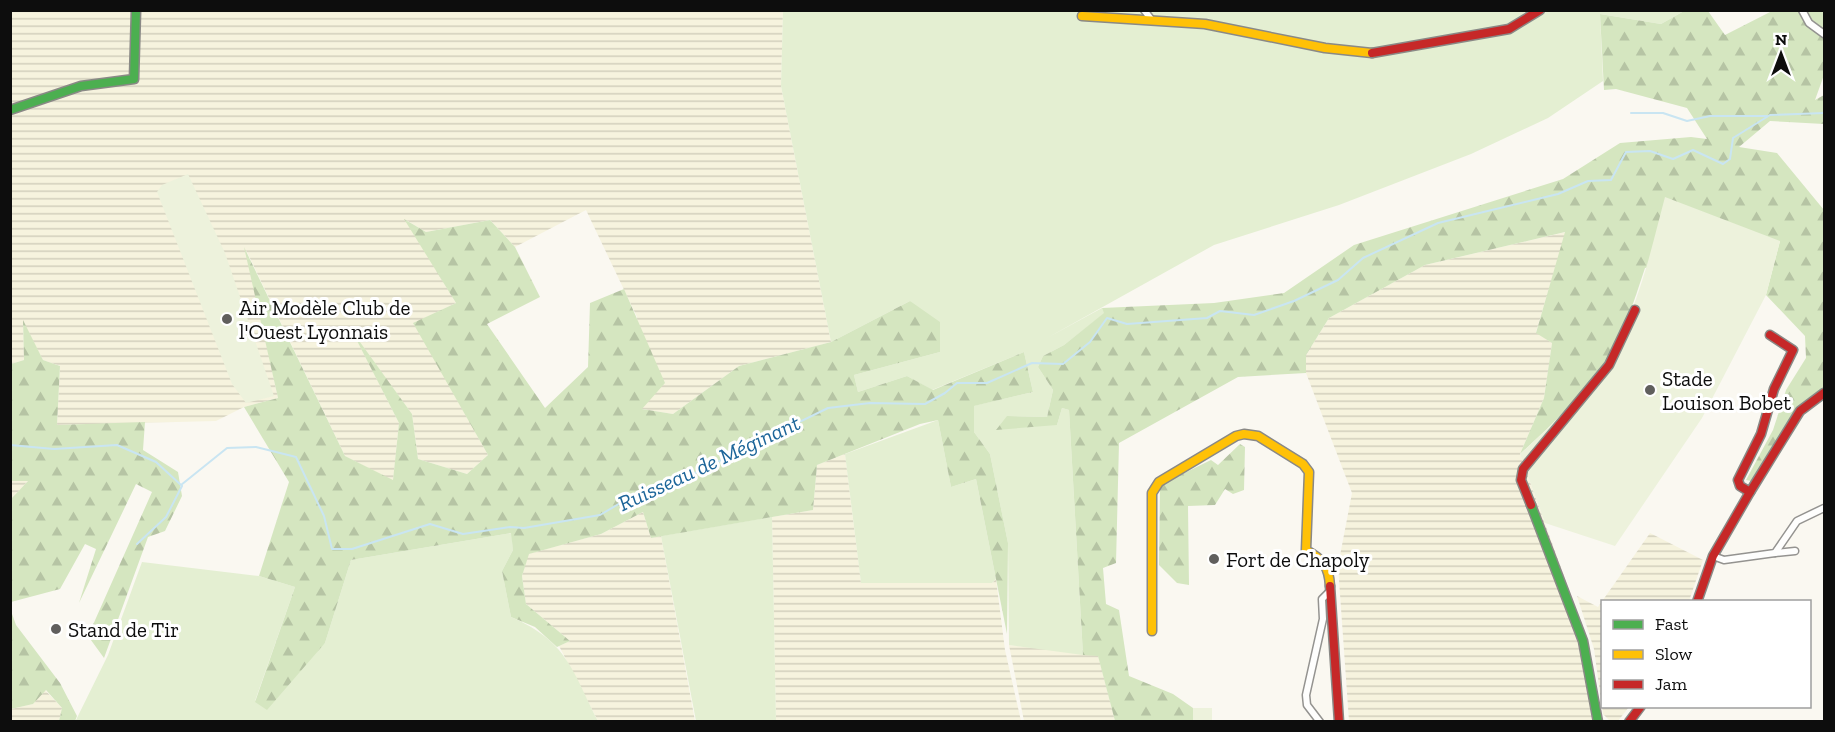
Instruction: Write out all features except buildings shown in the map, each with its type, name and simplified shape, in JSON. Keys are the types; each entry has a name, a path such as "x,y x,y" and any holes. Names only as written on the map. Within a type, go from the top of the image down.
{"street":[{"path":"10,110 81,86 134,80 136,10"},
{"path":"1144,10 1151,19"},
{"path":"1082,16 1206,24 1325,48 1374,53 1509,30 1540,10"},
{"path":"1802,10 1809,23 1824,34"},
{"path":"1598,722 1583,641 1521,480 1523,469 1530,458 1581,402 1609,365 1635,310"},
{"path":"1750,492 1740,486 1738,480 1761,434 1774,389 1793,350 1770,335"},
{"path":"1698,600 1713,556 1750,492 1800,411 1824,393"},
{"path":"1152,631 1152,493 1159,482 1236,436 1244,434 1258,436 1303,464 1309,472 1306,550 1321,558 1326,565 1330,591 1339,722"},
{"path":"1775,553 1797,521 1824,508"},
{"path":"1713,556 1724,560 1795,551"},
{"path":"1320,722 1307,705 1306,695 1323,620 1322,598 1330,591"},
{"path":"1629,722 1640,708"}],"shaded area":[{"path":"11,11 783,11 781,86 831,342 739,366 673,414 642,409 637,317 586,210 515,247 490,220 426,232 406,220 456,303 414,323 488,455 467,474 418,459 412,414 355,336 399,423 393,481 345,456 246,250 278,398 244,407 216,421 57,425 60,366 43,360 23,322 24,360 11,364"},
{"path":"1566,232 1536,332 1552,343 1544,398 1520,454 1568,587 1598,721 1349,721 1338,566 1352,493 1306,373 1306,355 1329,318 1425,265"},
{"path":"845,454 861,583 992,583 996,579 1005,650 1021,721 776,721 772,517 813,510 817,465"},
{"path":"29,480 11,499 11,481"},
{"path":"643,512 651,538 661,536 695,721 598,721 559,646 570,641 526,604 522,576 528,554 601,534"},
{"path":"1650,533 1703,560 1689,600 1603,600"},
{"path":"1577,596 1598,607 1601,603 1601,700 1594,649"},
{"path":"1009,645 1098,655 1115,721 1024,721"},
{"path":"45,690 62,708 59,721 11,722 11,709 33,704"},
{"path":"1602,708 1628,708 1618,721 1610,721 1603,714"}],"green space":[{"path":"783,11 1684,11 1661,24 1600,14 1603,81 1548,118 1471,154 1339,205 1214,245 1047,338 1102,308 1105,313 1064,345 1043,356 1038,367 1053,390 1047,417 1007,416 1057,425 1062,408 1069,410 1083,655 1009,645 1008,543 990,454 974,432 973,406 1033,392 1024,352 932,390 907,376 858,392 854,375 940,352 910,301 831,342 781,86"},
{"path":"1684,11 1708,11 1725,35 1772,11 1824,11 1824,75 1815,100 1824,95 1824,124 1770,121 1739,147 1777,153 1824,210 1824,388 1801,405 1756,482 1746,480 1773,430 1786,390 1806,358 1805,336 1766,295 1780,241 1645,268 1622,331 1603,366 1564,412 1520,454 1544,398 1552,343 1536,333 1565,232 1425,265 1329,318 1306,355 1306,373 1238,377 1119,443 1116,563 1103,568 1106,604 1119,610 1129,676 1173,694 1193,708 1193,721 1115,721 1098,656 1083,655 1069,410 1062,408 1057,425 996,430 1007,416 1047,417 1053,390 1038,367 1043,356 1064,345 1104,313 1102,308 1214,303 1284,293 1354,245 1563,179 1620,143 1691,137 1707,139 1687,108 1616,89 1604,90 1600,14 1661,24"},
{"name":"Air Modèle Club de l'Ouest Lyonnais","path":"188,174 225,253 274,396 246,403 232,384 157,192 162,185"},
{"name":"Stade Louison Bobet","path":"1665,197 1780,241 1766,295 1702,418 1615,546 1545,523 1520,454 1574,401 1614,347 1641,284"},
{"path":"404,219 426,232 490,220 515,247 540,297 487,324 545,408 588,367 590,303 624,289 665,383 642,409 673,414 739,366 831,342 910,301 940,322 940,352 854,375 858,392 907,376 933,390 1024,352 1033,392 974,406 974,432 990,454 1008,543 1007,634 976,479 951,487 938,420 920,424 817,465 813,510 651,538 643,512 601,534 529,554 522,576 526,604 570,641 557,647 535,627 511,617 502,571 513,550 511,533 351,560 325,643 267,710 255,702 295,587 259,576 289,482 244,407 278,398 244,247 345,456 393,480 399,423 352,331 412,414 418,459 467,474 488,455 413,323 456,303"},
{"path":"23,320 43,360 60,366 57,425 145,422 143,450 178,472 182,496 165,531 148,537 104,658 88,636 152,492 136,484 79,603 96,549 85,544 60,589 11,602 11,499 28,481 10,481 11,364 24,360"},
{"path":"938,420 951,487 976,479 996,579 992,583 861,583 845,454"},
{"path":"1240,444 1245,447 1244,490 1233,494 1225,489 1215,505 1188,506 1189,585 1177,583 1159,565 1160,489 1164,483 1211,460 1218,465"},
{"path":"772,517 776,721 696,721 661,536"},
{"path":"512,533 513,550 502,571 511,617 545,636 556,647 574,672 598,721 75,722 108,655 142,562 259,576 295,587 255,701 325,643 351,560"},
{"path":"11,611 16,625 60,683 77,716 75,721 59,721 62,708 46,690 33,704 11,709"},
{"path":"1193,708 1212,708 1212,721 1193,721"}],"waterway":[{"path":"1631,113 1663,113 1687,121 1710,116 1767,116"},
{"name":"Ruisseau de Méginant","path":"10,445 54,449 117,445 156,462 181,485 227,448 256,447 296,457 324,516 332,549 352,549 430,524 463,534 510,527 524,528 600,515 634,495 654,493 828,408 870,403 925,404 957,383 987,383 1032,363 1063,364 1090,342 1107,318 1127,324 1207,318 1220,311 1254,315 1294,301 1338,280 1363,258 1438,223 1558,194 1588,181 1611,180 1626,152 1650,151 1673,159 1693,150 1723,164 1730,159 1733,138 1770,115 1824,113"},
{"path":"137,544 166,517 182,486"}],"traffic: fast":[{"path":"10,110 81,86 134,79 136,10"},
{"path":"1531,505 1583,641 1598,722"}],"traffic: slow":[{"path":"1082,16 1205,24 1325,48 1372,53"},
{"path":"1152,631 1152,493 1159,482 1236,436 1244,434 1258,436 1303,464 1309,472 1306,550 1324,564 1330,586"}],"traffic: jam":[{"path":"1372,53 1509,29 1540,10"},
{"path":"1531,505 1521,480 1523,469 1609,365 1635,310"},
{"path":"1750,492 1740,486 1738,480 1761,434 1774,389 1793,350 1770,335"},
{"path":"1698,600 1713,556 1750,492 1800,411 1824,393"},
{"path":"1330,586 1339,722"},
{"path":"1629,722 1640,708"}],"place":[{"name":"Air Modèle Club de l'Ouest Lyonnais","path":"227,319"},
{"name":"Stade Louison Bobet","path":"1650,390"},
{"name":"Fort de Chapoly","path":"1214,559"},
{"name":"Stand de Tir","path":"56,629"}]}
